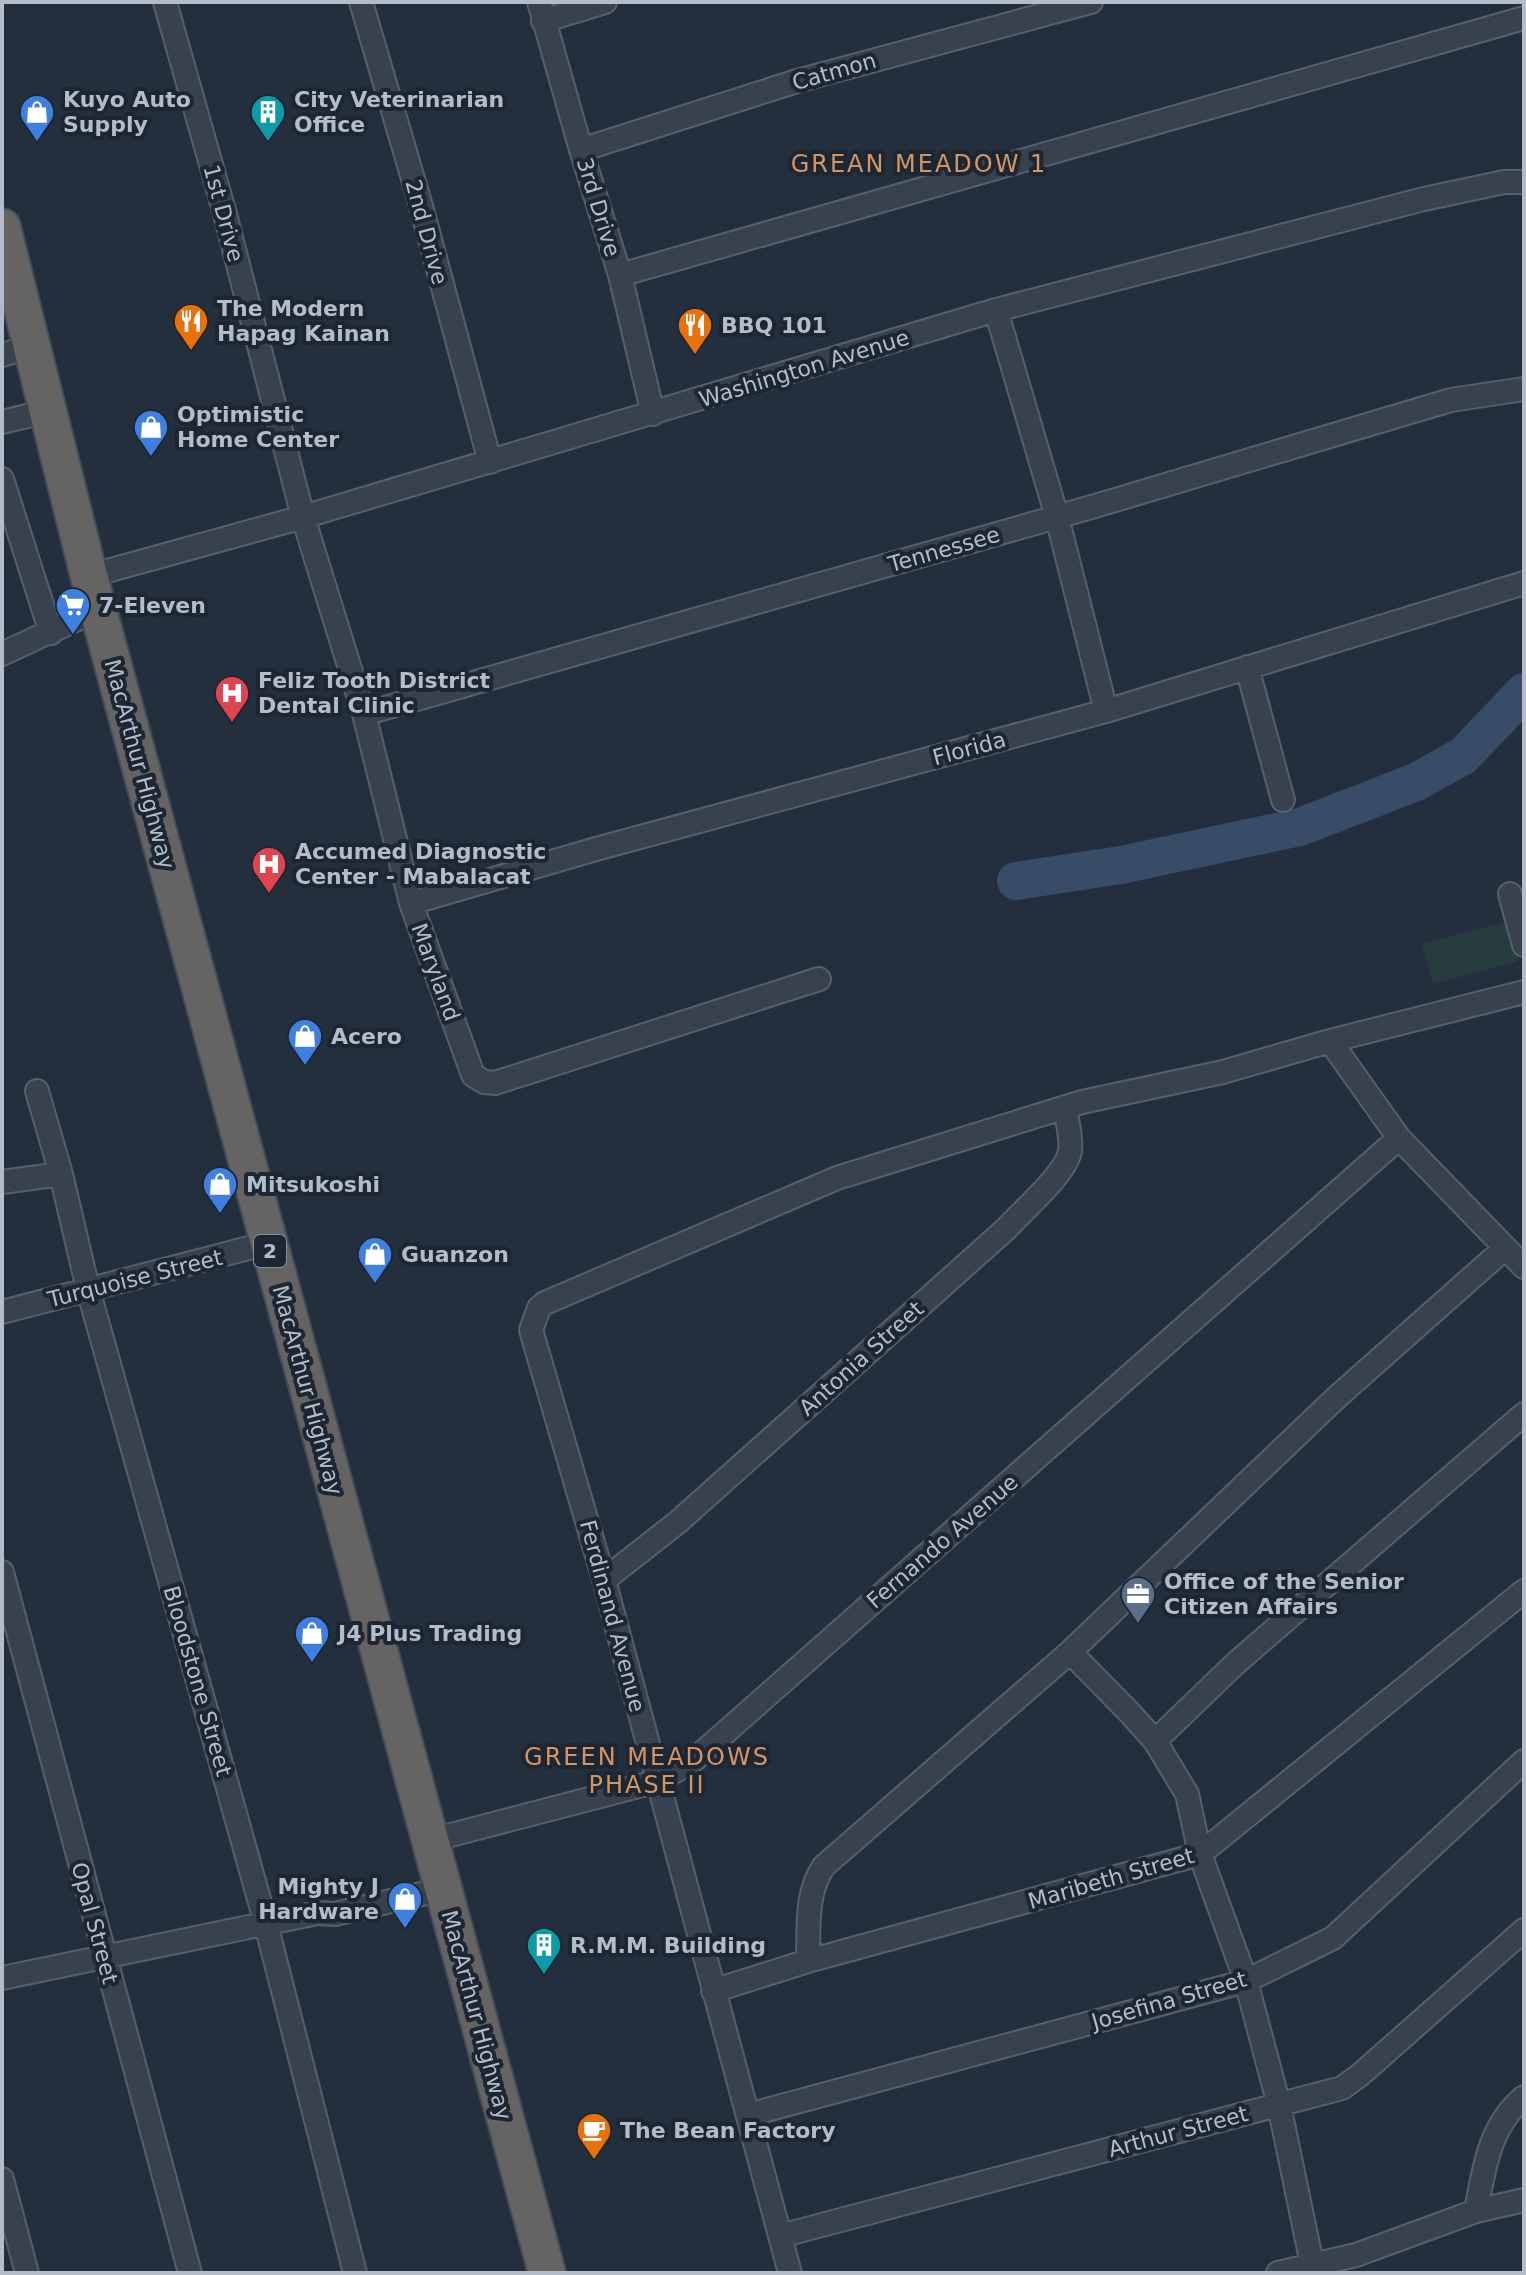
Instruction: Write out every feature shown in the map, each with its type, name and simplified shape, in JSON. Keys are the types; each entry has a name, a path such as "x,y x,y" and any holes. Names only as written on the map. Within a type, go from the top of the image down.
{"highway":[{"name":"MacArthur Highway","path":"2,227 17,350 48,411 428,1841 547,2273"}],"street":[{"name":"1st Drive","path":"165,2 225,214 303,517"},
{"name":"2nd Drive","path":"361,2 421,206 490,462"},
{"path":"541,11 605,2"},
{"name":"Catmon","path":"581,150 797,81 1091,2"},
{"name":"3rd Drive","path":"541,11 620,275 653,414"},
{"path":"620,275 1524,18"},
{"name":"Washington Avenue","path":"2,654 51,633 94,593 303,517 996,310 1424,199 1504,182 1524,182"},
{"path":"996,310 1057,517 1106,711"},
{"name":"Tennessee","path":"364,714 1057,517 1451,400 1524,389"},
{"path":"2,422 48,411"},
{"path":"2,479 51,633"},
{"name":"Maryland","path":"303,517 364,714 411,903 473,1075 484,1082 495,1083 819,979"},
{"name":"Florida","path":"411,903 596,849 1106,711 1524,583"},
{"path":"1247,667 1283,800"},
{"path":"1510,894 1524,945"},
{"path":"1065,1107 1223,1072 1330,1041 1524,992"},
{"path":"1330,1041 1399,1138 1524,1267"},
{"name":"Bloodstone Street","path":"37,1091 61,1174 88,1289 266,1924 355,2273"},
{"name":"Ferdinand Avenue","path":"790,2273 604,1580 531,1330 539,1308 545,1303 837,1178 1065,1107"},
{"name":"Antonia Street","path":"604,1580 678,1522 1006,1229 1067,1159 1070,1149 1065,1107"},
{"name":"Fernando Avenue","path":"428,1841 658,1781 694,1760 1399,1138"},
{"path":"2,1182 61,1174"},
{"name":"Turquoise Street","path":"2,1312 268,1243"},
{"path":"808,1961 810,1896 815,1878 824,1866 1070,1652 1337,1397 1504,1249"},
{"path":"1155,1741 1236,1663 1524,1414"},
{"name":"Opal Street","path":"2,1572 190,2273"},
{"name":"Maribeth Street","path":"713,1991 808,1961 1200,1854 1524,1591"},
{"path":"1070,1652 1155,1741 1187,1794 1200,1854 1246,1981 1279,2105 1312,2264"},
{"name":"Josefina Street","path":"748,2115 1246,1981 1333,1938 1524,1761"},
{"path":"2,1978 317,1913 332,1902 441,1882"},
{"name":"Arthur Street","path":"780,2236 1342,2088 1524,1930"},
{"path":"1476,2211 1485,2163 1497,2130 1509,2110 1524,2097"},
{"path":"2,2179 27,2273"},
{"path":"1278,2273 1312,2264 1359,2264 1476,2211 1524,2200"}],"green space":[{"path":"1509,921 1519,961 1433,984 1422,944"}],"waterway":[{"path":"1016,881 1121,865 1300,827 1416,782 1463,756 1524,692"}],"place":[{"name":"Kuyo Auto Supply","path":"37,143"},
{"name":"City Veterinarian Office","path":"268,143"},
{"name":"The Modern Hapag Kainan","path":"191,352"},
{"name":"BBQ 101","path":"695,356"},
{"name":"Optimistic Home Center","path":"151,458"},
{"name":"7-Eleven","path":"73,636"},
{"name":"Feliz Tooth District Dental Clinic","path":"232,724"},
{"name":"Accumed Diagnostic Center - Mabalacat","path":"269,895"},
{"name":"Acero","path":"305,1067"},
{"name":"Mitsukoshi","path":"220,1215"},
{"name":"Guanzon","path":"375,1285"},
{"name":"Office of the Senior Citizen Affairs","path":"1138,1625"},
{"name":"J4 Plus Trading","path":"312,1664"},
{"name":"Mighty J Hardware","path":"405,1930"},
{"name":"R.M.M. Building","path":"544,1976"},
{"name":"The Bean Factory","path":"594,2161"}],"district":[{"name":"GREAN MEADOW 1","path":"919,164"},
{"name":"GREEN MEADOWS PHASE II","path":"647,1771"}]}
